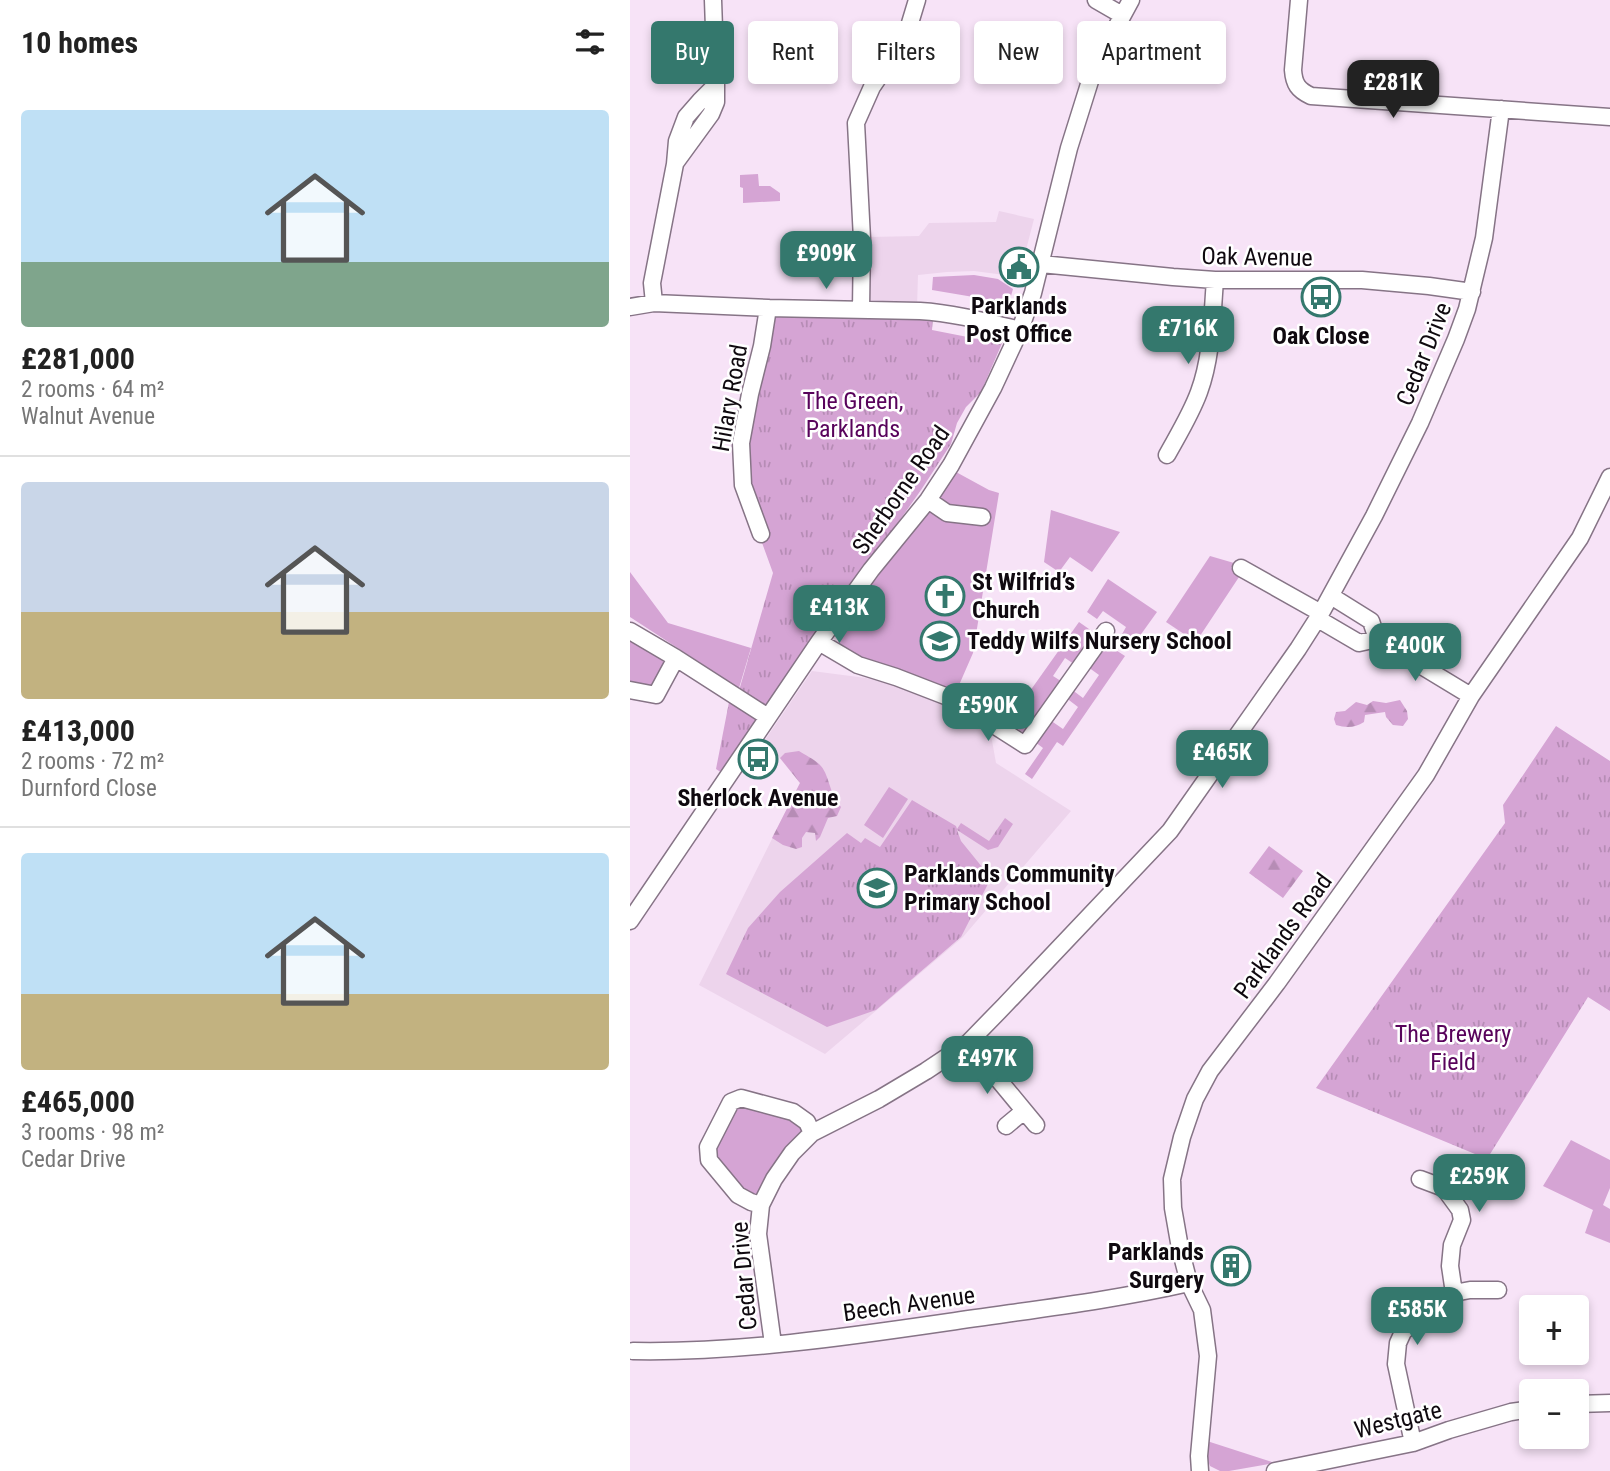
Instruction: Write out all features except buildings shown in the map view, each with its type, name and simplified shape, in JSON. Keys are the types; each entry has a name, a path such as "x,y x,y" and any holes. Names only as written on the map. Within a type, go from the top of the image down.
{"street":[{"path":"654,303 652,283 677,141 686,117 716,85 713,0"},
{"path":"862,310 862,239 856,122 864,100 907,33 917,0"},
{"path":"1096,0 1122,15"},
{"name":"Sherborne Road","path":"630,921 819,642 871,570 928,500 951,465 993,388 1020,330 1033,293 1069,148 1090,81 1131,0"},
{"path":"1299,0 1294,81 1301,91 1311,96 1610,117"},
{"name":"Cedar Drive","path":"773,1344 758,1234 761,1205 774,1179 792,1153 812,1133 879,1100 968,1043 1014,997 1170,831 1298,649 1331,596 1420,423 1456,339 1472,292 1484,238 1501,109"},
{"name":"Oak Avenue","path":"1041,264 1215,280 1362,281 1472,292"},
{"path":"1167,455 1190,413 1206,372 1215,280"},
{"path":"630,307 654,303 937,312 1020,330"},
{"name":"Hilary Road","path":"761,534 743,485 741,443 768,308"},
{"name":"Parklands Road","path":"1200,1471 1208,1356 1202,1310 1189,1283 1180,1248 1173,1208 1172,1179 1182,1137 1195,1100 1210,1071 1277,983 1426,775 1471,695 1580,538 1610,477"},
{"path":"928,500 947,513 982,517"},
{"path":"1591,516 1610,505"},
{"path":"1241,568 1359,643 1377,639"},
{"path":"1331,596 1371,621 1377,639 1471,695"},
{"path":"630,631 768,717"},
{"path":"819,642 858,665 953,699 1025,745 1106,631"},
{"path":"630,690 656,695 676,658"},
{"path":"968,1043 1036,1125"},
{"name":"Cedar Drive","path":"761,1205 738,1195 709,1160 708,1147 731,1102 741,1098 793,1112 807,1122 812,1133"},
{"path":"1006,1126 1024,1111"},
{"path":"1420,1179 1444,1188 1460,1210 1462,1220 1452,1245 1450,1266 1454,1293"},
{"name":"Beech Avenue","path":"632,1351 675,1352 856,1336 1189,1283"},
{"path":"1413,1443 1396,1364 1398,1343 1403,1332 1454,1293 1498,1290"},
{"path":"1589,1404 1610,1403"},
{"name":"Westgate","path":"1275,1471 1334,1465 1519,1412"}],"shaded area":[{"path":"999,211 1034,219 1019,277 974,271 918,275 917,307 868,306 869,237 919,236 929,223 996,222"},
{"name":"Parklands Community Primary School","path":"812,671 866,678 893,685 921,693 969,715 991,735 996,763 1071,811 963,937 825,1054 699,985 800,783 765,740"}],"green space":[{"path":"758,174 759,186 770,186 780,193 780,201 743,203 740,175"},
{"path":"974,275 998,279 1013,289 1009,303 932,290 933,277"},
{"name":"The Green, Parklands","path":"773,315 933,318 932,330 993,342 996,330 1001,332 1003,341 981,392 966,407 957,423 951,444 722,773 716,769 730,697 736,701 773,573 761,540 769,535 749,483 747,444 755,399 768,356"},
{"path":"956,472 999,493 973,653 956,692 866,660 839,644 836,632"},
{"path":"1051,510 1120,532 1092,572 1070,557 1059,572 1044,562"},
{"path":"1210,556 1234,563 1231,568 1241,574 1196,642 1166,622"},
{"path":"630,572 668,623 751,648 739,688 630,617"},
{"path":"1108,579 1157,612 1134,644 1121,636 1126,627 1103,611 1097,619 1087,612"},
{"path":"1079,622 1099,636 1077,666 1065,658 1053,676 1064,683 1028,736 1008,722"},
{"path":"630,637 666,660 651,688 630,685"},
{"path":"1105,643 1125,656 1063,746 1057,742 1032,779 1025,774 1043,748 1035,742 1050,720 1063,729 1078,707 1065,697 1071,689 1083,698 1099,675 1088,667"},
{"path":"1400,700 1407,711 1408,719 1403,726 1393,725 1385,712 1365,715 1364,722 1354,726 1336,725 1336,712 1345,711 1356,702 1367,705 1373,701 1386,703"},
{"name":"The Brewery Field","path":"1556,726 1610,761 1610,1011 1588,997 1487,1159 1316,1088 1505,823 1503,805"},
{"path":"799,751 823,768 841,807 837,816 828,818 816,841 815,833 806,832 802,838 802,847 796,849 772,838 800,783 780,758 785,753"},
{"path":"889,787 908,799 883,838 864,825"},
{"path":"912,800 957,829 961,823 989,841 1005,818 1013,824 998,847 988,850 957,830 961,841 991,878 961,937 876,1010 827,1027 726,974 748,928 780,892 847,833 861,843 865,838 880,847"},
{"path":"1269,846 1303,871 1283,898 1249,873"},
{"path":"733,1104 792,1115 807,1133 759,1200 751,1198 712,1159"},
{"path":"1571,1140 1610,1160 1610,1188 1603,1205 1610,1209 1610,1243 1585,1233 1593,1210 1543,1186"},
{"path":"1207,1441 1275,1463 1220,1471 1210,1466"}],"place":[{"name":"Parklands Post Office","path":"1019,267"},
{"name":"Oak Close","path":"1321,297"},
{"name":"St Wilfrid’s Church","path":"945,596"},
{"name":"Teddy Wilfs Nursery School","path":"940,641"},
{"name":"Sherlock Avenue","path":"758,759"},
{"name":"Parklands Community Primary School","path":"877,888"},
{"name":"Parklands Surgery","path":"1231,1266"}]}
